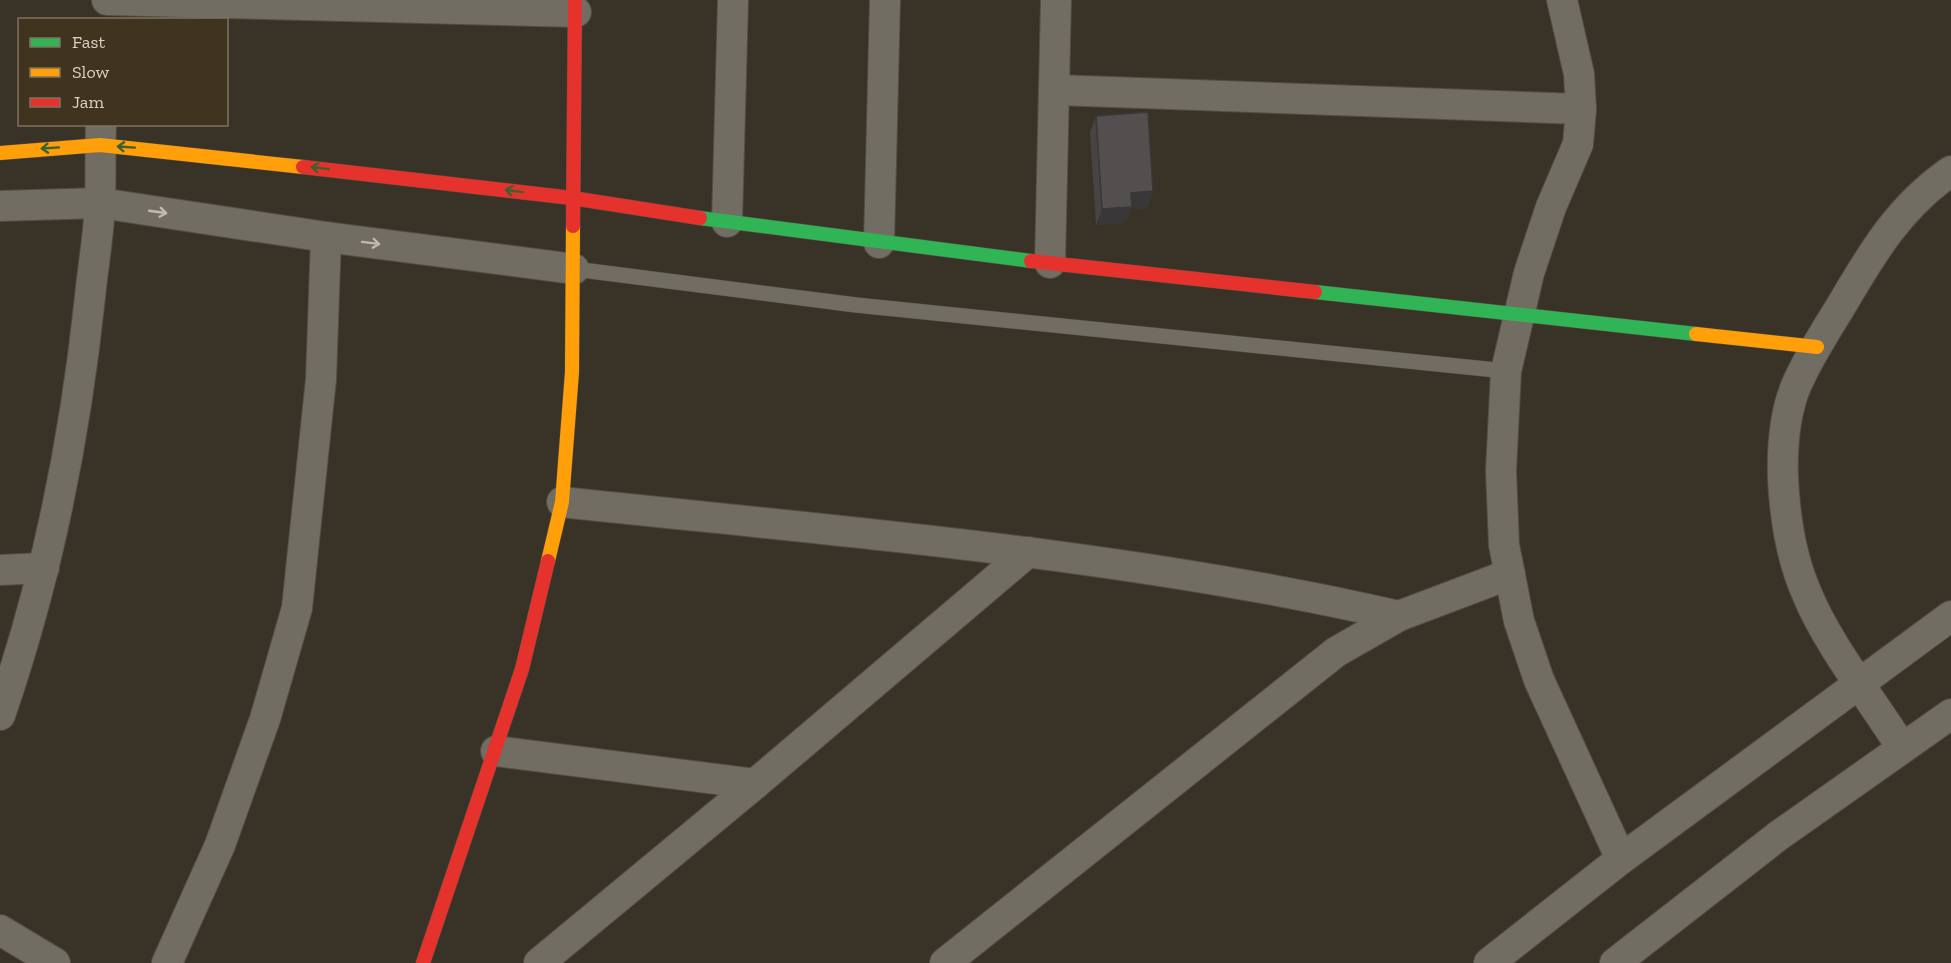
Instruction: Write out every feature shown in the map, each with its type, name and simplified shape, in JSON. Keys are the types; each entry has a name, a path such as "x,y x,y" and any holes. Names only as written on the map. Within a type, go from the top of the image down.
{"street":[{"path":"103,18 105,0 575,6 572,372 562,502 522,669 423,963"},
{"path":"727,222 733,0"},
{"path":"879,243 885,0"},
{"path":"1050,263 1056,90 1056,0"},
{"path":"1562,0 1579,74 1581,109 1578,144 1551,207 1518,315 1506,371 1501,471 1504,544 1519,621 1539,680 1621,859"},
{"path":"1056,90 1581,109"},
{"path":"0,715 26,639 44,568 58,506 81,379 100,203 100,135"},
{"path":"0,153 100,135 572,198 879,243 1816,348"},
{"path":"1902,748 1827,633 1807,594 1794,554 1785,512 1784,430 1796,387 1873,250 1900,216 1932,184 1951,171"},
{"path":"0,206 100,203 326,237 574,269"},
{"path":"167,963 220,845 272,699 297,608 321,379 326,237"},
{"path":"562,502 1028,552 1238,582 1400,616"},
{"path":"539,963 755,784 1028,552"},
{"path":"0,570 44,568"},
{"path":"945,963 1312,669 1367,633 1400,616 1510,574"},
{"path":"1489,963 1621,859 1951,616"},
{"path":"1615,963 1778,836 1951,714"},
{"path":"496,751 755,784"},
{"path":"0,930 55,963"}],"lane":[{"path":"574,269 856,304 1506,371"}],"building":[{"path":"1148,112 1153,191 1131,193 1132,207 1102,209 1096,116"}],"traffic: fast":[{"path":"700,218 1031,261"},
{"path":"1315,292 1696,334"}],"traffic: slow":[{"path":"0,153 100,145 303,167"},
{"path":"548,561 562,502 572,372 573,226"},
{"path":"1696,334 1817,347"}],"traffic: jam":[{"path":"573,226 575,0"},
{"path":"303,167 572,198 700,218"},
{"path":"1031,261 1315,292"},
{"path":"423,963 522,669 548,561"}]}
